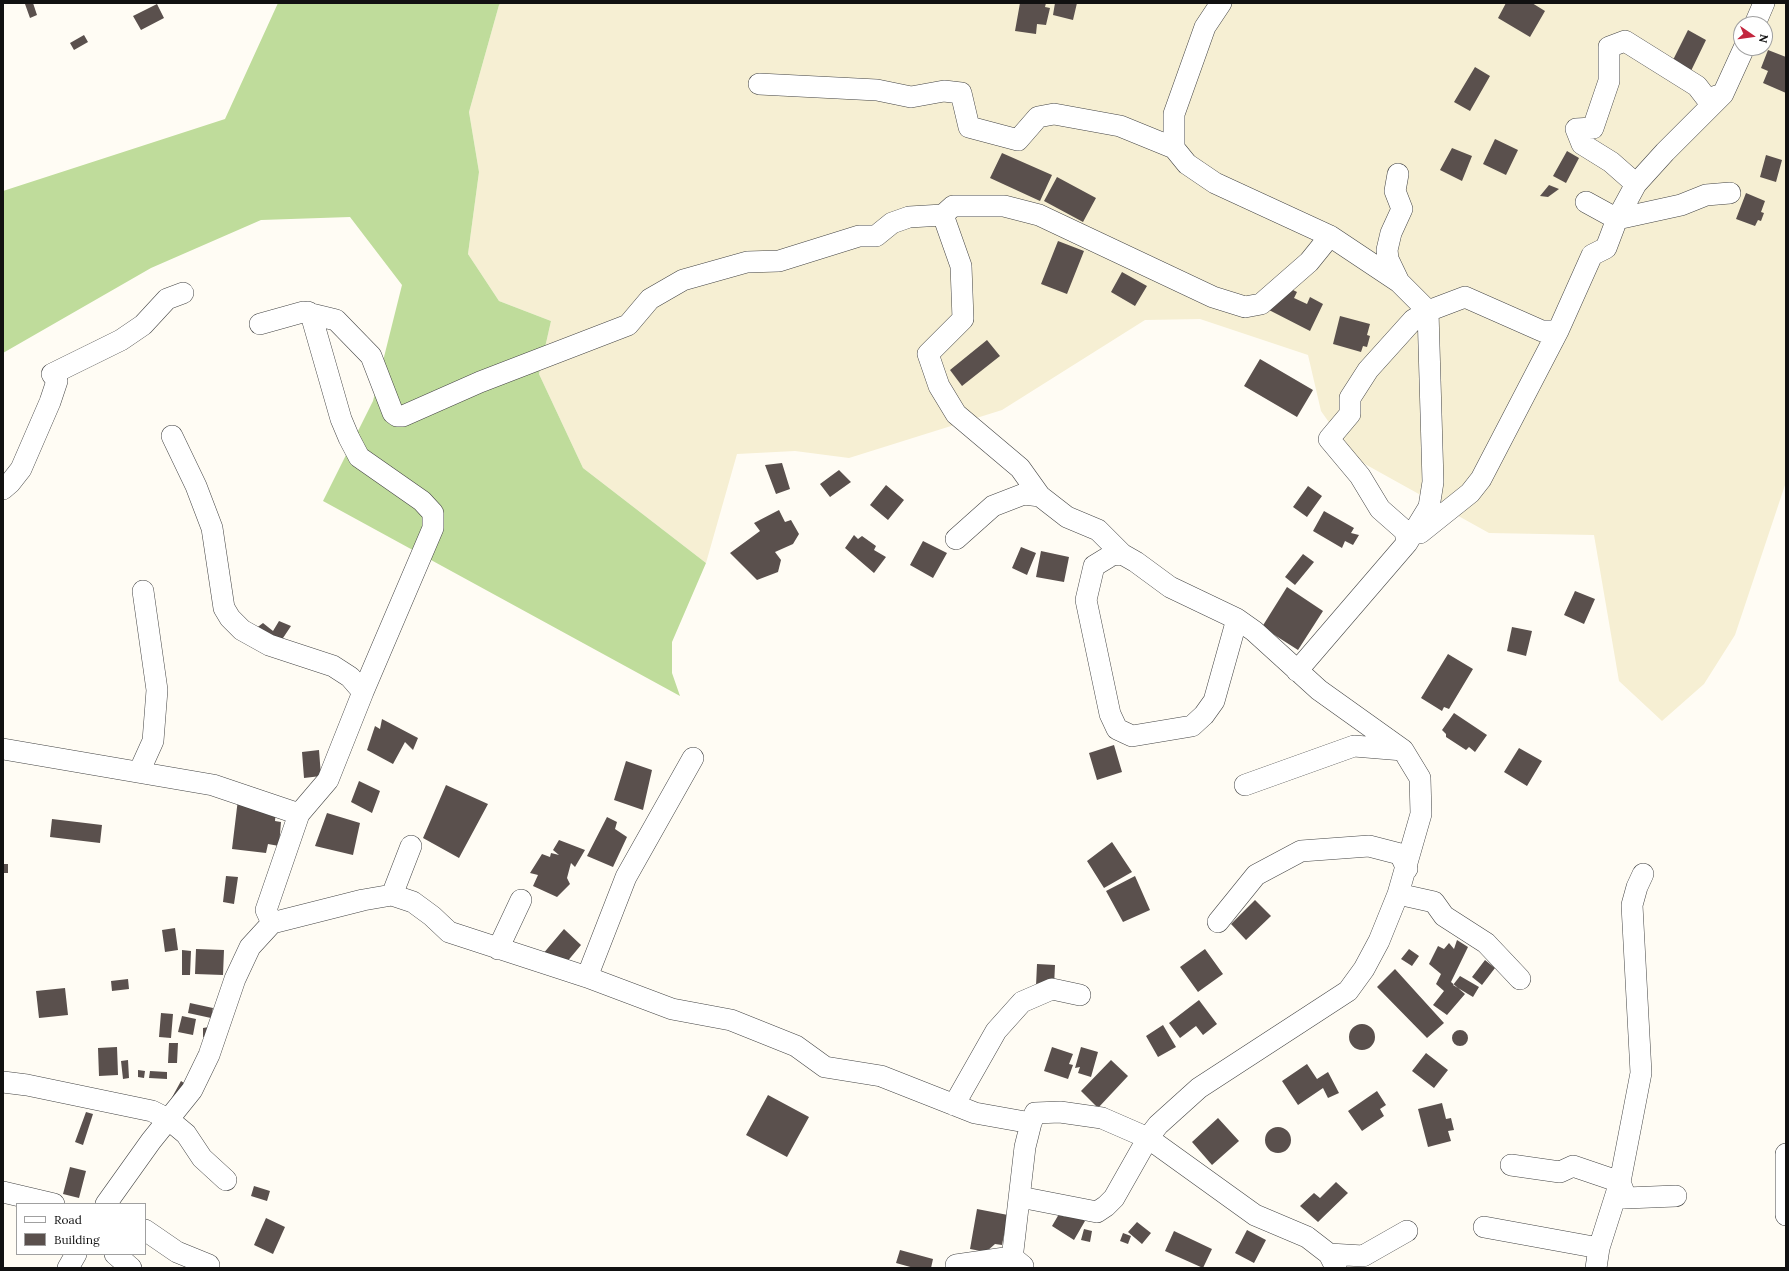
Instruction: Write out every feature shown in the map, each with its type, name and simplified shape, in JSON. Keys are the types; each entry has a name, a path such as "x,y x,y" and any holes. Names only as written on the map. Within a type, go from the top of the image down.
{"street":[{"path":"1174,148 1174,114 1205,27 1221,3"},
{"path":"1758,16 1764,3"},
{"path":"1636,184 1611,162 1582,144 1576,129 1592,128 1609,82 1609,47 1624,41 1696,86 1707,99 1723,94"},
{"path":"1407,543 1470,493 1481,479 1558,331 1592,256 1606,248 1617,219 1636,184 1665,152 1723,94 1740,56"},
{"path":"759,84 877,90 911,97 944,91 961,93 969,127 1018,140 1038,117 1054,114 1120,126 1174,148 1187,164 1215,183 1330,236 1400,282 1428,311 1432,482 1430,507 1407,543 1297,672"},
{"path":"1398,174 1395,191 1402,208 1391,233 1387,250 1388,259 1400,282"},
{"path":"1586,202 1617,219 1681,205 1706,195 1730,193"},
{"path":"260,324 308,312 336,320 372,356 393,413 397,416 403,416 480,382 628,325 650,298 682,280 747,262 779,261 859,236 876,236 892,223 909,217 943,215 952,206 1004,206 1039,214 1213,296 1245,307 1261,304 1309,262 1330,236"},
{"path":"943,215 961,266 963,319 928,354 939,386 956,414 1020,468 1040,496 1067,517 1098,530 1122,554 1136,562 1170,588 1237,619 1254,631 1297,672 1319,690 1403,750 1420,778 1421,814 1407,869 1379,941 1364,969 1348,991 1200,1088 1158,1125 1148,1138 1114,1198 1097,1212 1020,1197"},
{"path":"3,489 21,469 50,402 56,382 52,374 121,340 143,325 167,299 183,293"},
{"path":"1407,543 1405,532 1380,509 1360,476 1329,439 1350,414 1350,398 1368,370 1413,320 1428,311 1465,298 1542,331 1558,331"},
{"path":"272,923 266,910 300,814 328,780 363,692 433,528 433,513 422,501 359,457 348,438 341,419 312,318 308,312"},
{"path":"172,436 196,486 212,528 224,608 230,618 242,630 269,645 333,666 350,677 363,692"},
{"path":"956,539 993,506 1024,494 1040,496"},
{"path":"1122,554 1112,555 1094,566 1086,600 1110,714 1117,729 1132,736 1137,736 1192,726 1204,715 1214,701 1237,619"},
{"path":"139,772 153,742 157,690 143,591"},
{"path":"1245,786 1354,746 1403,750"},
{"path":"3,749 213,784 300,814"},
{"path":"587,977 626,877 693,758"},
{"path":"392,895 411,846"},
{"path":"1218,922 1256,875 1301,851 1369,846 1400,854 1407,869"},
{"path":"1484,1227 1598,1258 1620,1182 1641,1073 1632,906 1637,887 1643,874"},
{"path":"1398,894 1434,902 1444,916 1486,943 1520,979"},
{"path":"107,1203 168,1119 192,1090 209,1056 235,979 250,947 272,923 363,900 392,895 413,902 432,916 449,932 587,977 672,1009 731,1020 796,1046 825,1067 882,1076 975,1113 1031,1123"},
{"path":"498,949 520,900"},
{"path":"954,1105 996,1031 1022,1002 1052,989 1080,995"},
{"path":"3,1082 27,1085 152,1110 168,1119 186,1134 202,1158 226,1180"},
{"path":"956,1268 956,1265 1016,1264 1025,1147 1035,1113 1060,1112 1102,1118 1148,1138 1255,1215 1307,1237 1332,1261 1363,1256 1407,1231"},
{"path":"1786,1154 1786,1216"},
{"path":"1511,1164 1560,1172 1573,1166 1620,1182"},
{"path":"1620,1182 1626,1198 1676,1196"},
{"path":"3,1192 50,1203"},
{"path":"146,1231 177,1252 209,1265"},
{"path":"68,1268 75,1255"},
{"path":"116,1255 131,1268"}],"shaded area":[{"path":"501,3 1786,3 1786,482 1735,635 1704,684 1662,721 1619,681 1594,535 1489,533 1354,458 1321,411 1308,355 1200,319 1145,320 1002,410 849,458 795,451 737,454 706,563 583,468 539,374 551,321 499,301 468,254 479,172 469,112 499,5"}],"green space":[{"path":"278,3 501,3 499,5 469,112 479,172 468,254 499,301 551,321 539,374 583,468 706,563 672,642 672,673 680,696 323,501 373,401 402,285 350,217 261,220 151,268 3,353 3,191 225,119"}],"building":[{"path":"33,3 37,15 30,18 25,4"},
{"path":"1020,3 1046,3 1045,7 1050,8 1046,25 1037,24 1036,34 1015,31"},
{"path":"1055,3 1077,3 1073,20 1053,15"},
{"path":"1506,3 1532,3 1545,11 1530,37 1498,18"},
{"path":"157,4 164,18 141,30 133,16"},
{"path":"1688,30 1706,40 1690,73 1671,64"},
{"path":"84,35 88,42 74,50 70,43"},
{"path":"1773,52 1786,57 1786,93 1763,83 1768,71 1761,68 1766,56 1773,56"},
{"path":"1475,67 1490,76 1470,111 1454,102"},
{"path":"1495,139 1518,150 1506,175 1483,164"},
{"path":"1452,148 1472,156 1462,181 1440,170"},
{"path":"1567,151 1579,158 1566,183 1553,176"},
{"path":"1002,153 1052,175 1040,201 990,178"},
{"path":"1766,155 1782,160 1776,182 1760,177"},
{"path":"1057,177 1096,198 1083,222 1044,201"},
{"path":"1549,185 1559,189 1548,197 1540,196"},
{"path":"1746,193 1765,201 1761,212 1764,213 1761,221 1758,220 1755,226 1736,219"},
{"path":"1058,241 1084,251 1067,294 1041,284"},
{"path":"1122,272 1147,286 1135,306 1111,292"},
{"path":"1283,285 1297,292 1294,298 1307,304 1310,297 1323,304 1310,331 1269,310"},
{"path":"1340,316 1370,324 1367,335 1370,336 1367,347 1363,346 1361,352 1333,344"},
{"path":"987,340 1000,356 962,386 950,370"},
{"path":"1260,359 1313,390 1297,417 1244,386"},
{"path":"782,463 790,489 776,494 765,465"},
{"path":"839,470 851,482 830,497 820,484"},
{"path":"886,485 904,500 888,520 870,505"},
{"path":"1308,486 1322,496 1307,517 1293,507"},
{"path":"779,510 785,522 791,520 799,534 793,544 775,552 781,560 778,572 757,580 730,553 760,531 754,523"},
{"path":"1324,511 1354,528 1351,533 1359,535 1353,545 1345,541 1342,548 1313,531"},
{"path":"854,535 858,539 862,536 876,546 874,550 886,557 874,573 845,548"},
{"path":"923,541 947,553 933,578 910,565"},
{"path":"1021,547 1036,553 1027,575 1012,568"},
{"path":"1041,551 1069,557 1064,582 1036,577"},
{"path":"1303,554 1314,562 1295,585 1285,577"},
{"path":"1287,587 1323,611 1298,650 1262,627"},
{"path":"1575,591 1595,599 1584,624 1564,615"},
{"path":"279,621 291,626 279,644 255,629 263,623 273,631"},
{"path":"1512,627 1532,631 1526,656 1507,651"},
{"path":"1448,654 1473,669 1449,709 1444,707 1442,711 1421,698"},
{"path":"1454,713 1487,735 1475,752 1469,747 1466,750 1446,737 1446,734 1442,730"},
{"path":"382,719 418,738 413,750 405,742 393,764 367,750 375,726 380,729"},
{"path":"1114,745 1122,772 1097,780 1089,753"},
{"path":"1519,748 1542,761 1527,786 1504,772"},
{"path":"319,750 321,776 304,778 302,752"},
{"path":"626,761 652,770 643,810 614,800"},
{"path":"359,781 380,791 372,813 351,802"},
{"path":"446,785 488,804 459,858 423,838"},
{"path":"238,799 276,808 275,821 281,822 279,846 268,844 266,853 232,849"},
{"path":"327,813 360,823 353,855 315,846"},
{"path":"607,817 617,822 615,829 627,837 613,867 587,856"},
{"path":"52,819 102,825 100,843 50,837"},
{"path":"559,840 585,850 575,867 571,863 567,878 570,884 557,897 533,886 538,875 530,873 542,854 550,857 551,853 559,855 553,850"},
{"path":"1112,842 1132,872 1104,888 1087,861"},
{"path":"3,864 8,864 8,873 3,873"},
{"path":"226,876 238,877 234,904 223,902"},
{"path":"1135,876 1150,910 1123,922 1106,891"},
{"path":"1255,900 1271,916 1246,940 1231,924"},
{"path":"175,928 178,950 165,952 162,930"},
{"path":"564,929 581,945 561,969 542,955"},
{"path":"1457,940 1468,947 1451,982 1465,994 1447,1015 1433,1005 1444,991 1436,984 1441,974 1429,964 1438,946 1444,949 1449,943 1454,949"},
{"path":"196,949 224,950 223,975 195,974"},
{"path":"1205,949 1223,974 1198,992 1180,967"},
{"path":"1409,949 1419,956 1412,966 1401,959"},
{"path":"182,950 191,951 190,975 182,975"},
{"path":"1485,960 1495,968 1482,985 1472,977"},
{"path":"1037,964 1055,965 1054,987 1036,986"},
{"path":"1395,969 1444,1023 1427,1038 1377,987"},
{"path":"1460,976 1479,987 1473,997 1453,985"},
{"path":"128,979 129,989 112,991 111,981"},
{"path":"65,988 68,1015 39,1018 36,991"},
{"path":"1199,1000 1217,1024 1203,1035 1196,1026 1180,1038 1169,1023"},
{"path":"190,1003 213,1008 211,1018 188,1013"},
{"path":"161,1013 173,1014 171,1038 159,1037"},
{"path":"182,1016 196,1019 193,1035 178,1032"},
{"path":"1362,1024 1371,1028 1375,1037 1371,1046 1362,1050 1353,1046 1349,1037 1353,1028"},
{"path":"1163,1025 1176,1047 1158,1057 1146,1036"},
{"path":"209,1027 209,1036 203,1037 203,1028"},
{"path":"1457,1030 1463,1030 1468,1035 1466,1044 1463,1046 1457,1046 1452,1041 1452,1035"},
{"path":"169,1043 178,1043 177,1063 168,1063"},
{"path":"117,1047 118,1075 99,1076 98,1048"},
{"path":"1052,1047 1073,1054 1069,1064 1073,1065 1068,1079 1044,1071"},
{"path":"1081,1047 1098,1052 1091,1077 1078,1073 1080,1067 1075,1068"},
{"path":"1426,1053 1448,1070 1434,1088 1412,1071"},
{"path":"128,1060 129,1078 123,1079 121,1061"},
{"path":"1111,1060 1128,1076 1098,1108 1081,1091"},
{"path":"1307,1064 1317,1079 1328,1072 1339,1093 1328,1098 1323,1088 1298,1105 1282,1081"},
{"path":"138,1070 145,1071 144,1078 138,1077"},
{"path":"150,1071 167,1072 167,1079 149,1078"},
{"path":"181,1081 187,1085 170,1101"},
{"path":"1377,1091 1386,1105 1380,1109 1384,1116 1362,1131 1348,1111"},
{"path":"768,1095 809,1117 787,1157 746,1135"},
{"path":"1442,1103 1446,1119 1451,1118 1454,1130 1448,1131 1451,1141 1428,1147 1418,1109"},
{"path":"86,1112 93,1114 83,1145 75,1142"},
{"path":"1218,1118 1239,1141 1212,1165 1192,1142"},
{"path":"1278,1127 1287,1131 1291,1140 1287,1149 1278,1153 1269,1149 1265,1140 1269,1131"},
{"path":"70,1167 86,1171 79,1198 63,1194"},
{"path":"1336,1182 1348,1193 1318,1222 1300,1206 1314,1193 1320,1198"},
{"path":"254,1186 270,1191 267,1201 251,1196"},
{"path":"977,1209 1008,1215 1002,1245 995,1244 986,1252 970,1249"},
{"path":"1070,1211 1085,1221 1074,1240 1052,1226 1059,1214 1065,1217"},
{"path":"266,1218 285,1227 273,1254 254,1245"},
{"path":"1137,1222 1151,1233 1142,1244 1128,1232"},
{"path":"1084,1229 1092,1231 1090,1242 1081,1240"},
{"path":"1247,1230 1266,1240 1254,1263 1235,1253"},
{"path":"1174,1231 1212,1249 1203,1268 1165,1251"},
{"path":"1123,1233 1131,1236 1128,1244 1120,1241"},
{"path":"900,1250 933,1259 931,1268 914,1268 896,1263"}]}
